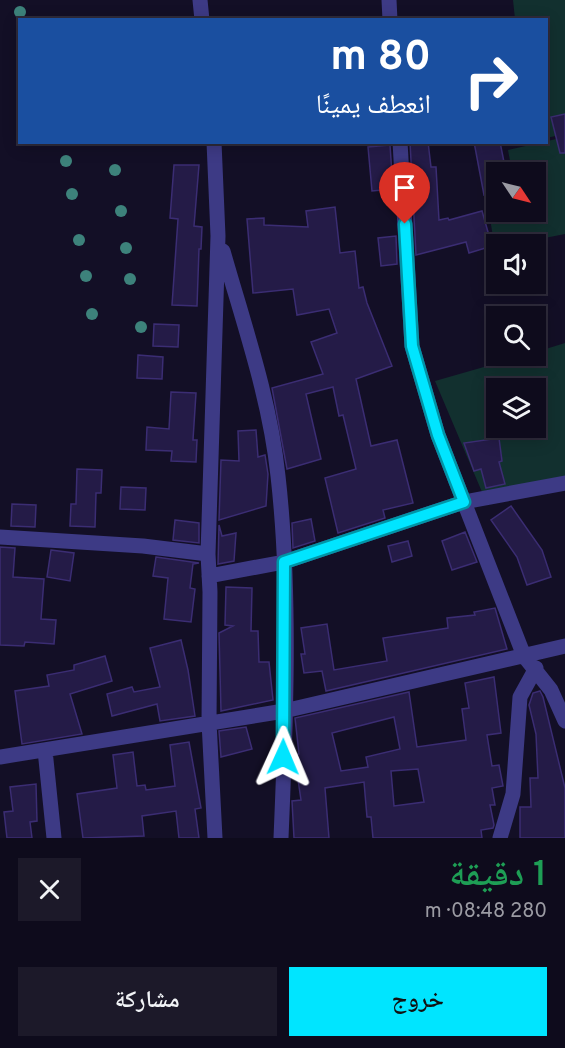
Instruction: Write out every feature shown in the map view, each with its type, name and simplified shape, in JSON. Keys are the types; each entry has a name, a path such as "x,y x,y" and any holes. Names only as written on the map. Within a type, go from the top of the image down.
{"street":[{"path":"200,0 202,18"},
{"path":"389,0 390,18"},
{"path":"214,144 218,236 208,554 209,722 215,838"},
{"path":"400,144 412,346 434,425 524,656 536,668 551,690 565,721"},
{"path":"218,236 259,376 278,474 284,562 281,838"},
{"path":"209,576 284,562 464,502 565,483"},
{"path":"0,537 143,546 208,554"},
{"path":"0,757 284,711 565,646"},
{"path":"500,838 513,794 520,697 536,668"},
{"path":"45,750 54,838"}],"green space":[{"path":"513,0 565,0 565,134 548,138 548,18 515,18"},
{"path":"565,137 565,234 546,238 546,234 493,234 491,222 546,222 546,162 510,162 508,150 534,144 548,144 548,141"},
{"path":"565,343 565,476 482,492 435,381 487,366 546,366 546,349"}],"building":[{"path":"565,114 565,153 560,153 551,117"},
{"path":"410,144 428,144 431,167 436,167 439,220 448,218 449,220 482,211 489,234 486,234 486,248 469,253 466,242 416,255"},
{"path":"474,144 500,144 504,162 486,162 486,194 484,195"},
{"path":"390,145 393,189 372,191 368,147"},
{"path":"174,165 199,165 194,226 202,227 197,306 172,305 178,219 170,218"},
{"path":"335,207 340,253 355,251 359,288 363,287 392,366 356,379 371,446 397,440 413,503 383,510 385,518 338,533 325,478 356,469 343,415 339,416 333,387 306,394 321,459 287,469 272,388 323,374 311,342 337,333 329,309 297,315 293,289 253,293 247,219 264,218 264,225 308,227 306,211"},
{"path":"396,236 397,264 381,266 378,238"},
{"path":"154,324 179,325 178,347 153,346"},
{"path":"138,355 163,357 162,379 137,378"},
{"path":"171,392 196,393 193,440 197,440 196,462 171,461 172,451 146,450 147,427 169,429"},
{"path":"256,430 258,457 265,455 268,474 266,506 219,520 221,460 239,461 238,431"},
{"path":"499,438 502,461 499,462 505,484 486,488 481,469 474,471 464,443"},
{"path":"77,469 102,470 101,493 96,493 95,527 70,526 71,504 76,504"},
{"path":"121,487 146,488 145,510 120,509"},
{"path":"12,504 36,505 35,527 11,526"},
{"path":"511,506 542,550 551,577 527,585 517,557 491,520"},
{"path":"311,519 315,541 293,548 292,523"},
{"path":"175,520 199,523 199,543 173,540"},
{"path":"219,525 222,536 236,533 234,561 218,564"},
{"path":"465,532 477,562 452,570 442,541"},
{"path":"408,541 412,556 392,562 388,546"},
{"path":"0,547 15,548 13,577 44,579 41,619 56,620 54,644 25,642 24,646 0,645"},
{"path":"51,550 74,553 70,581 47,577"},
{"path":"156,557 199,563 193,564 190,588 195,589 191,622 164,619 168,578 153,576"},
{"path":"226,587 252,588 251,631 258,631 259,662 269,662 273,700 221,711 219,633 233,626 225,625"},
{"path":"495,608 507,649 326,691 322,671 304,673 301,654 305,654 301,628 327,624 334,670 387,661 383,638 448,628 447,618 475,615 474,612"},
{"path":"181,640 195,716 160,721 157,704 112,716 107,694 132,687 134,692 160,687 150,648"},
{"path":"105,656 112,681 70,694 82,734 22,744 15,691 49,686 47,675 74,670 74,665"},
{"path":"494,677 501,733 487,735 492,766 499,765 503,786 492,788 495,805 490,805 494,825 493,828 481,830 482,838 373,838 371,817 367,817 364,782 325,788 329,838 294,838 292,801 301,800 297,773 294,774 293,770 294,755 299,754 295,718 409,692 417,747 466,740 462,709 469,708 465,683","holes":["394,717 400,749 366,757 368,767 341,771 332,733","418,769 424,802 394,806 391,771"]},
{"path":"540,691 565,788 565,838 520,838 520,807 531,807 530,778 538,778 536,734 529,705 533,693"},
{"path":"246,727 252,749 221,757 219,731"},
{"path":"189,742 201,808 195,809 199,838 179,838 176,811 142,816 144,836 83,838 77,794 117,788 113,755 133,752 137,786 145,785 146,790 175,786 170,745"},
{"path":"36,784 37,821 30,822 32,838 7,838 4,812 13,811 10,787"}],"route":[{"path":"283,757 284,562 464,502 418,375 412,346 405,224"}]}
